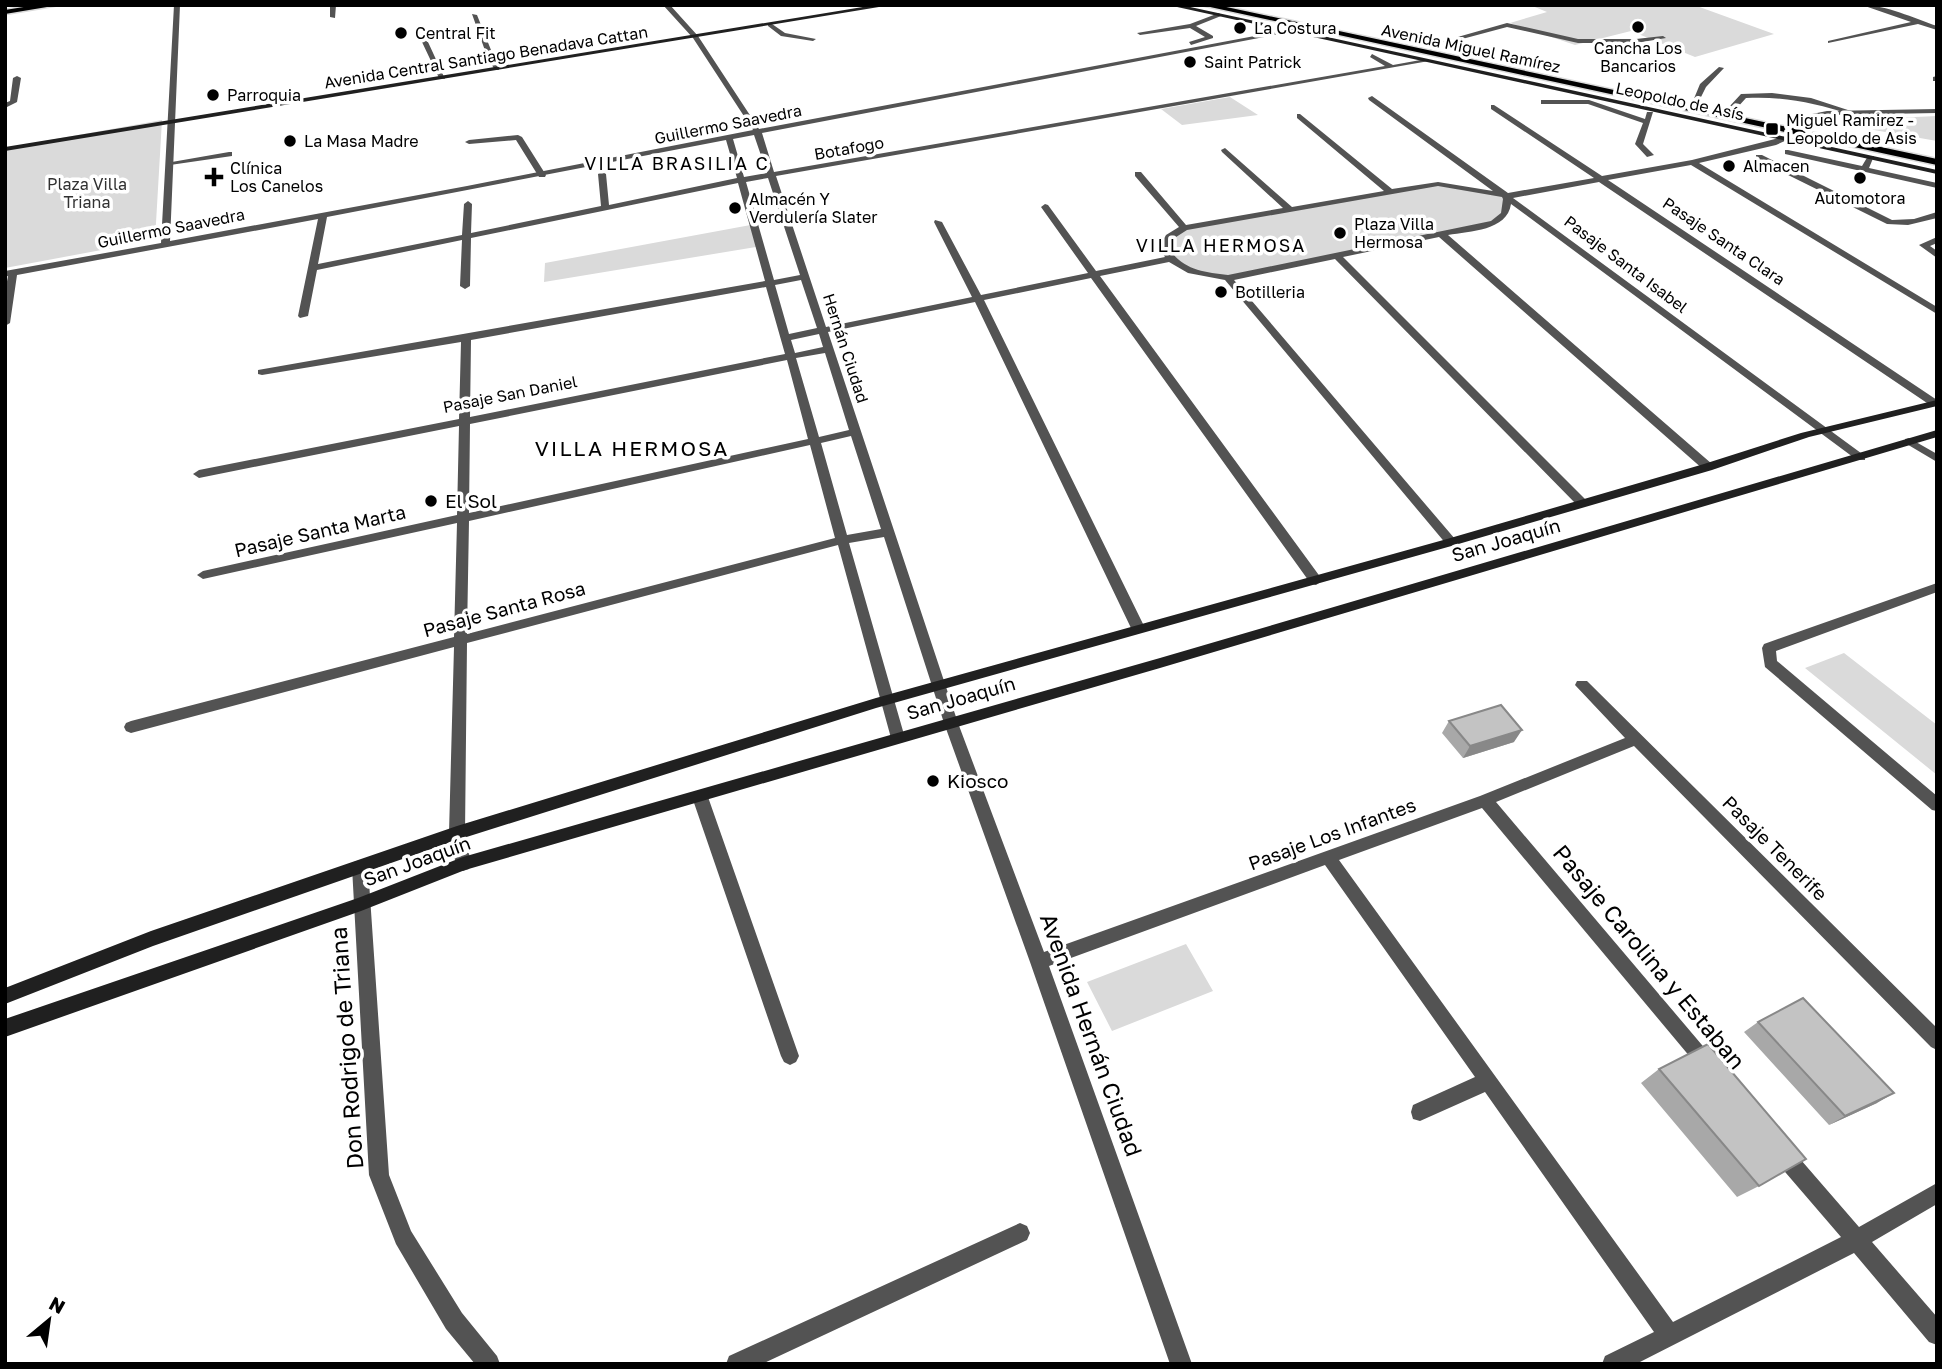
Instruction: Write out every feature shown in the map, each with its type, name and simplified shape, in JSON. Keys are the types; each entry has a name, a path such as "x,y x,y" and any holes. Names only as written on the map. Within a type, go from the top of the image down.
{"main road":[{"path":"5,12 55,5"},
{"name":"Avenida Miguel Ramírez","path":"1205,5 1937,162"},
{"name":"Avenida Miguel Ramírez","path":"1250,5 1615,82"},
{"path":"1682,96 1708,102"},
{"path":"1721,104 1747,110"},
{"path":"1799,121 1824,126"}],"street":[{"path":"166,244 177,5"},
{"path":"333,5 333,17"},
{"name":"Hernán Ciudad","path":"666,5 696,37 757,131 950,723"},
{"name":"Avenida Central Santiago Benadava Cattan","path":"5,149 888,5"},
{"name":"Leopoldo de Asís","path":"1171,5 1937,172"},
{"path":"1870,6 1937,28"},
{"path":"474,15 497,69"},
{"path":"1140,33 1191,26 1219,15"},
{"path":"1830,42 1919,22"},
{"path":"770,24 783,35 813,39"},
{"path":"1436,44 1507,25 1578,41 1663,38"},
{"path":"1191,26 1211,37 1191,43"},
{"name":"Guillermo Saavedra","path":"9,273 1292,32"},
{"path":"425,42 443,78"},
{"path":"1372,56 1392,67"},
{"name":"Botafogo","path":"313,268 741,180 1426,61"},
{"path":"1696,99 1703,86 1721,68"},
{"path":"5,106 13,102 17,78"},
{"path":"1734,107 1744,96 1768,94 1798,96 1850,112"},
{"name":"Pasaje Santa Isabel","path":"1372,97 1822,431 1861,457"},
{"path":"1544,102 1589,102 1647,122"},
{"name":"Pasaje Santa Clara","path":"1494,107 1604,178 1936,403"},
{"path":"1650,155 1639,144 1652,110"},
{"path":"1812,123 1819,114 1937,111"},
{"path":"1300,116 1390,192"},
{"path":"469,142 518,137 542,175"},
{"path":"729,137 898,737"},
{"path":"1508,196 1504,214 1494,223 1228,278 1200,275 1180,267 1170,259 1164,248 1169,237 1184,228 1289,209 1438,184 1508,196 1692,162 1784,138"},
{"path":"1225,150 1289,209"},
{"path":"1788,152 1937,186"},
{"path":"170,163 229,155"},
{"path":"1759,157 1890,222 1903,224 1937,215"},
{"path":"1864,169 1871,158"},
{"path":"1692,162 1937,311"},
{"path":"602,174 605,209"},
{"path":"1138,174 1184,228"},
{"path":"465,286 468,204"},
{"path":"1045,207 1316,581"},
{"path":"303,316 323,214"},
{"path":"938,222 978,298 1138,628"},
{"path":"1441,234 1708,467"},
{"path":"1937,240 1923,245 1937,255"},
{"path":"1336,255 1581,502"},
{"path":"785,338 1170,259"},
{"path":"5,323 9,273"},
{"path":"262,372 804,277"},
{"path":"1228,278 1451,542"},
{"path":"463,864 457,833 466,338"},
{"name":"Pasaje San Daniel","path":"199,474 828,349"},
{"name":"San Joaquín","path":"5,996 151,939 457,833 887,700 1138,628 1316,581 1708,467 1822,431 1936,403"},
{"name":"Pasaje Santa Marta","path":"203,575 855,432"},
{"name":"San Joaquín","path":"5,1028 361,904 463,864 700,797 1937,433"},
{"path":"1909,441 1937,459"},
{"name":"Pasaje Santa Rosa","path":"131,727 842,540 888,532"},
{"path":"1937,587 1782,641 1769,648 1770,663 1937,805"},
{"name":"Pasaje Tenerife","path":"1582,685 1937,1041"},
{"name":"Avenida Hernán Ciudad","path":"950,723 1039,962 1181,1364"},
{"name":"Pasaje Los Infantes","path":"1039,962 1485,800 1637,739"},
{"path":"700,797 790,1056"},
{"name":"Pasaje Carolina y Estaban","path":"1485,800 1714,1073"},
{"path":"1329,858 1669,1334"},
{"name":"Don Rodrigo de Triana","path":"360,867 379,1175 403,1237 454,1321 489,1364"},
{"path":"1420,1112 1488,1081"},
{"path":"1767,1136 1937,1334"},
{"path":"1613,1364 1855,1241 1937,1193"},
{"path":"737,1364 1020,1233"}],"green space":[{"name":"Cancha Los Bancarios","path":"1530,5 1694,5 1774,34 1695,57 1631,31 1575,45 1510,23 1547,12"},
{"path":"1230,97 1258,115 1182,125 1161,109"},
{"path":"1937,116 1937,141 1851,126 1850,120"},
{"name":"Plaza Villa Triana","path":"162,120 155,240 5,268 5,148"},
{"name":"Plaza Villa Hermosa","path":"1438,184 1508,196 1508,205 1494,223 1228,278 1180,267 1164,248 1184,228"},
{"path":"756,224 762,246 544,282 545,263"},
{"path":"1844,653 1937,725 1937,775 1805,668"},
{"path":"1186,944 1213,991 1112,1031 1087,982"}],"building":[{"path":"1501,705 1522,730 1470,746 1449,721"},
{"path":"1803,998 1894,1093 1845,1116 1758,1022"},
{"path":"1708,1044 1806,1159 1759,1186 1659,1069"}],"place":[{"name":"Cancha Los Bancarios","path":"1638,27"},
{"name":"La Costura","path":"1240,28"},
{"name":"Central Fit","path":"401,33"},
{"name":"Saint Patrick","path":"1190,62"},
{"name":"Parroquia","path":"213,95"},
{"name":"Miguel Ramirez - Leopoldo de Asis","path":"1772,129"},
{"name":"La Masa Madre","path":"290,141"},
{"name":"Almacen","path":"1729,166"},
{"name":"Clínica Los Canelos","path":"214,177"},
{"name":"Automotora","path":"1860,178"},
{"name":"Almacén Y Verdulería Slater","path":"735,208"},
{"name":"Plaza Villa Hermosa","path":"1340,233"},
{"name":"Botilleria","path":"1221,292"},
{"name":"El Sol","path":"431,501"},
{"name":"Kiosco","path":"933,781"}],"district":[{"name":"VILLA BRASILIA C","path":"677,164"},
{"name":"VILLA HERMOSA","path":"1221,246"},
{"name":"VILLA HERMOSA","path":"632,449"}]}
